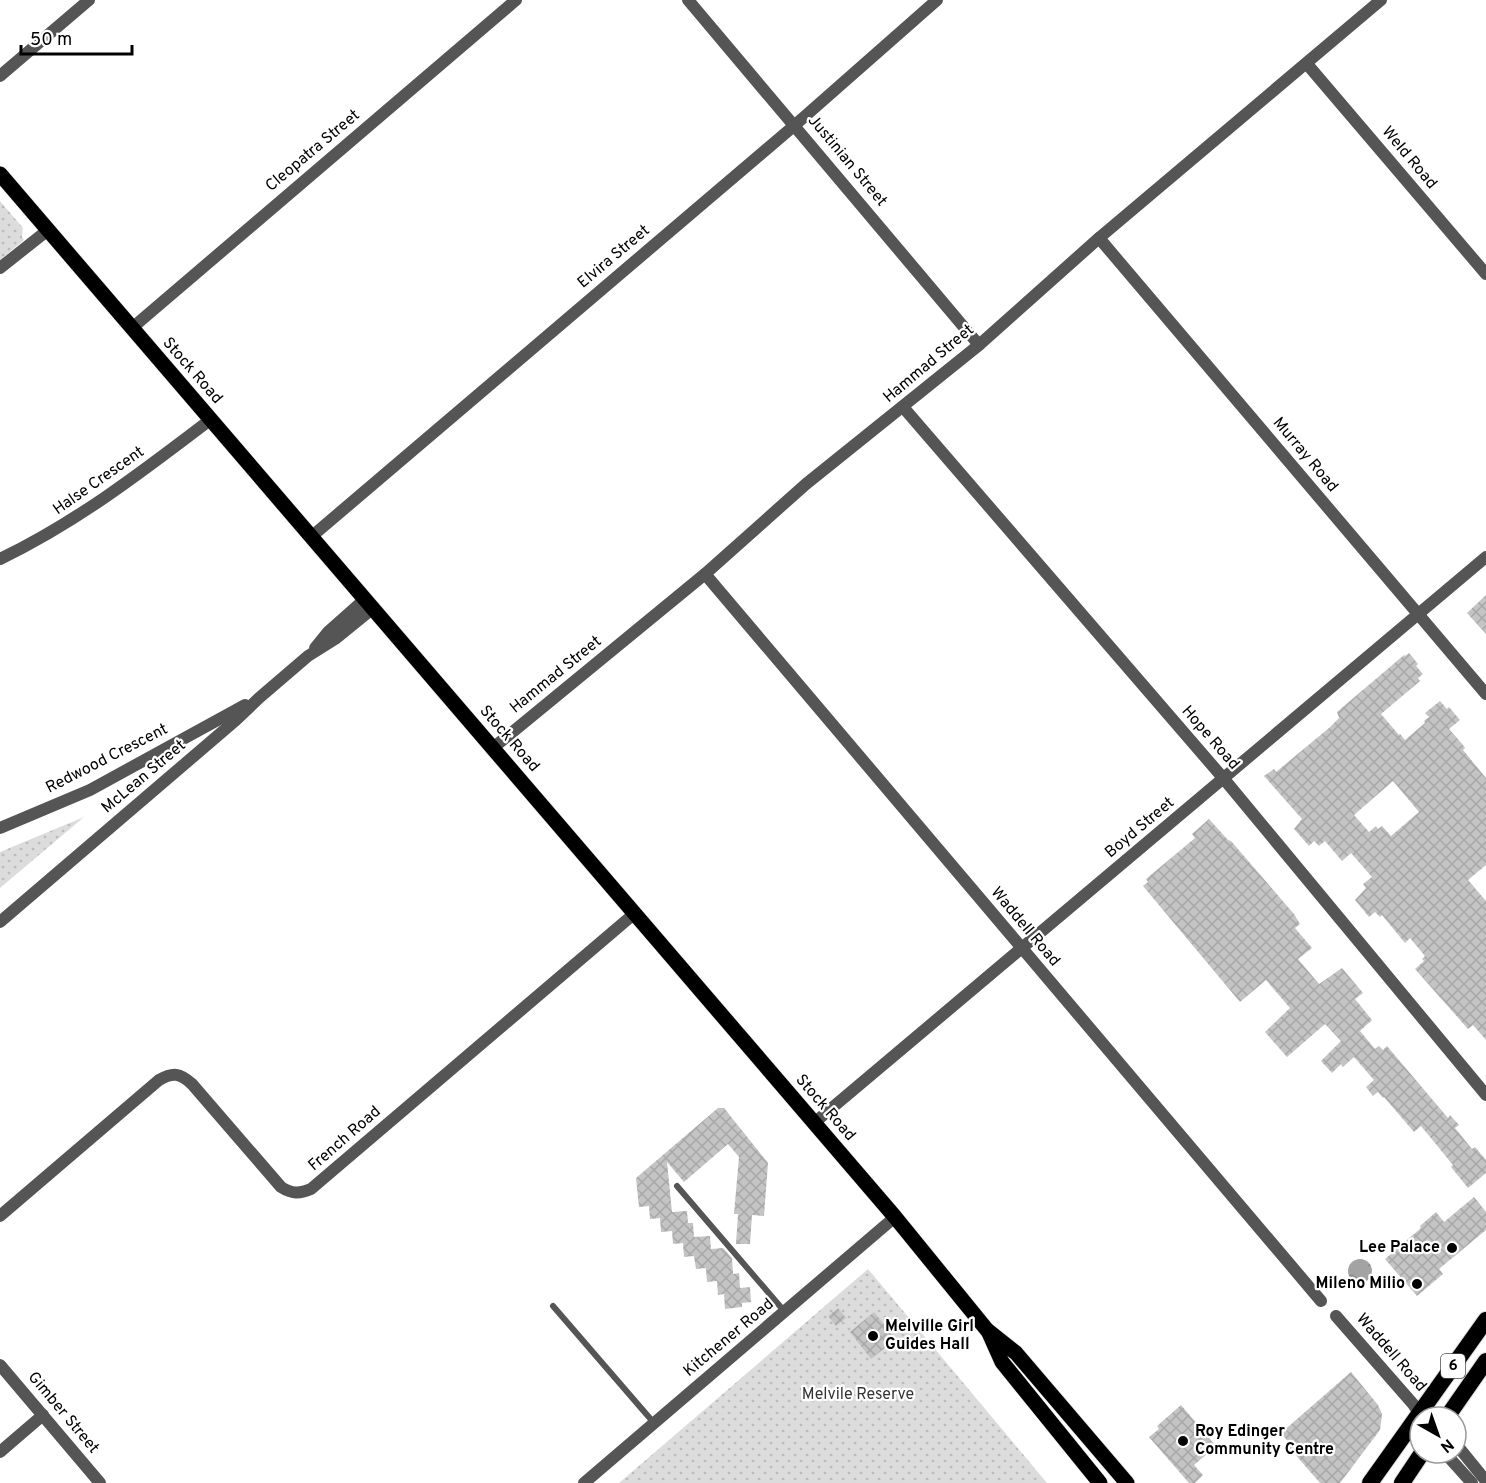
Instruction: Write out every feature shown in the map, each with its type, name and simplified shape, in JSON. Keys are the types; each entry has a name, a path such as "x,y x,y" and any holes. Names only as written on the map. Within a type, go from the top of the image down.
{"highway":[{"name":"6","path":"1430,1405 1486,1320"},
{"name":"6","path":"1455,1405 1486,1360"},
{"name":"6","path":"1370,1483 1408,1434"},
{"path":"1402,1483 1414,1465"}],"main road":[{"name":"Stock Road","path":"0,174 895,1217 987,1330 1016,1353 1126,1483"},
{"name":"Stock Road","path":"987,1330 1002,1362 1100,1483"}],"street":[{"path":"0,76 89,0"},
{"name":"Cleopatra Street","path":"132,328 516,0"},
{"name":"Justinian Street","path":"688,0 979,345"},
{"name":"Elvira Street","path":"311,537 795,125 937,0"},
{"name":"Hammad Street","path":"493,748 705,574 806,484 979,345 1099,238 1381,0"},
{"name":"Weld Road","path":"1307,64 1486,274"},
{"path":"0,268 48,230"},
{"name":"Murray Road","path":"1099,238 1486,694"},
{"name":"Hope Road","path":"903,407 1224,778 1486,1095"},
{"name":"Halse Crescent","path":"0,559 61,527 124,485 210,420"},
{"name":"Boyd Street","path":"814,1123 1486,557"},
{"name":"Waddell Road","path":"705,574 1321,1301"},
{"name":"McLean Street","path":"0,922 308,656 336,639 368,604"},
{"name":"Redwood Crescent","path":"0,828 90,790 259,698"},
{"name":"French Road","path":"0,1216 159,1080 172,1073 183,1076 192,1084 281,1187 290,1193 302,1193 311,1189 634,913"},
{"name":"Kitchener Road","path":"584,1483 895,1217"},
{"name":"Waddell Road","path":"1336,1316 1414,1405"},
{"name":"Gimber Street","path":"0,1365 100,1483"},
{"path":"0,1452 43,1416"},
{"path":"1468,1458 1486,1480"},
{"path":"1456,1465 1472,1483"}],"lane":[{"path":"677,1186 785,1312"},
{"path":"553,1306 654,1424"},
{"path":"1100,1483 1116,1470"}],"green space":[{"path":"0,201 23,228 24,240 0,260"},
{"path":"84,817 0,888 0,852"},
{"name":"Melvile Reserve","path":"868,1269 1047,1483 619,1483"}],"water":[{"path":"1360,1259 1368,1263 1372,1271 1368,1279 1360,1283 1352,1279 1348,1271 1352,1263"}],"building":[{"path":"1486,595 1486,634 1467,613"},
{"path":"1409,653 1423,674 1418,678 1420,681 1381,714 1405,740 1425,723 1424,721 1429,717 1425,713 1440,701 1447,709 1449,707 1460,720 1449,729 1486,778 1486,865 1468,880 1486,901 1486,1040 1473,1025 1468,1029 1415,969 1424,961 1422,959 1425,956 1410,938 1405,943 1382,915 1380,917 1375,912 1369,917 1355,900 1366,888 1363,884 1372,877 1351,853 1342,861 1325,841 1319,846 1314,841 1309,846 1294,829 1302,819 1264,776 1274,769 1276,772 1329,728 1339,718 1337,712","holes":["1393,781 1419,812 1391,836 1382,826 1378,829 1376,826 1369,832 1354,815"]},
{"path":"1209,819 1294,914 1300,924 1295,928 1312,948 1298,959 1319,984 1342,968 1363,993 1355,999 1372,1020 1360,1031 1375,1049 1379,1046 1383,1050 1387,1046 1448,1118 1450,1115 1459,1125 1455,1128 1472,1149 1475,1147 1486,1160 1486,1173 1468,1188 1451,1167 1453,1165 1421,1126 1414,1132 1384,1097 1378,1092 1373,1096 1366,1087 1374,1080 1354,1057 1343,1067 1341,1064 1332,1073 1321,1061 1341,1041 1325,1024 1287,1057 1265,1032 1290,1008 1266,980 1240,1002 1143,886 1148,882 1146,879 1195,838 1192,834"},
{"path":"718,1108 724,1108 768,1163 764,1216 752,1215 750,1244 736,1244 738,1214 734,1214 739,1157 728,1144 684,1182 667,1162 672,1212 687,1211 688,1223 693,1223 694,1237 710,1236 711,1249 723,1248 732,1258 733,1274 739,1273 740,1288 750,1287 751,1302 742,1303 742,1307 725,1309 724,1294 718,1295 717,1281 707,1282 706,1268 696,1269 694,1256 684,1257 683,1243 673,1244 672,1231 661,1232 660,1218 650,1219 649,1206 639,1207 636,1178"},
{"path":"1474,1197 1486,1212 1486,1230 1439,1269 1443,1274 1417,1296 1385,1259 1436,1212 1444,1222"},
{"path":"838,1308 846,1318 836,1326 828,1316"},
{"name":"Melville Girl Guides Hall","path":"874,1312 896,1339 871,1359 850,1332"},
{"path":"1351,1372 1378,1405 1382,1414 1380,1430 1340,1483 1320,1483 1287,1445 1289,1443 1281,1433"},
{"name":"Roy Edinger Community Centre","path":"1181,1405 1216,1446 1194,1465 1203,1475 1195,1483 1189,1483 1149,1437 1159,1429 1157,1426"}],"place":[{"name":"Lee Palace","path":"1452,1248"},
{"name":"Mileno Milio","path":"1417,1284"},
{"name":"Melville Girl Guides Hall","path":"873,1336"},
{"name":"Roy Edinger Community Centre","path":"1183,1441"}]}
